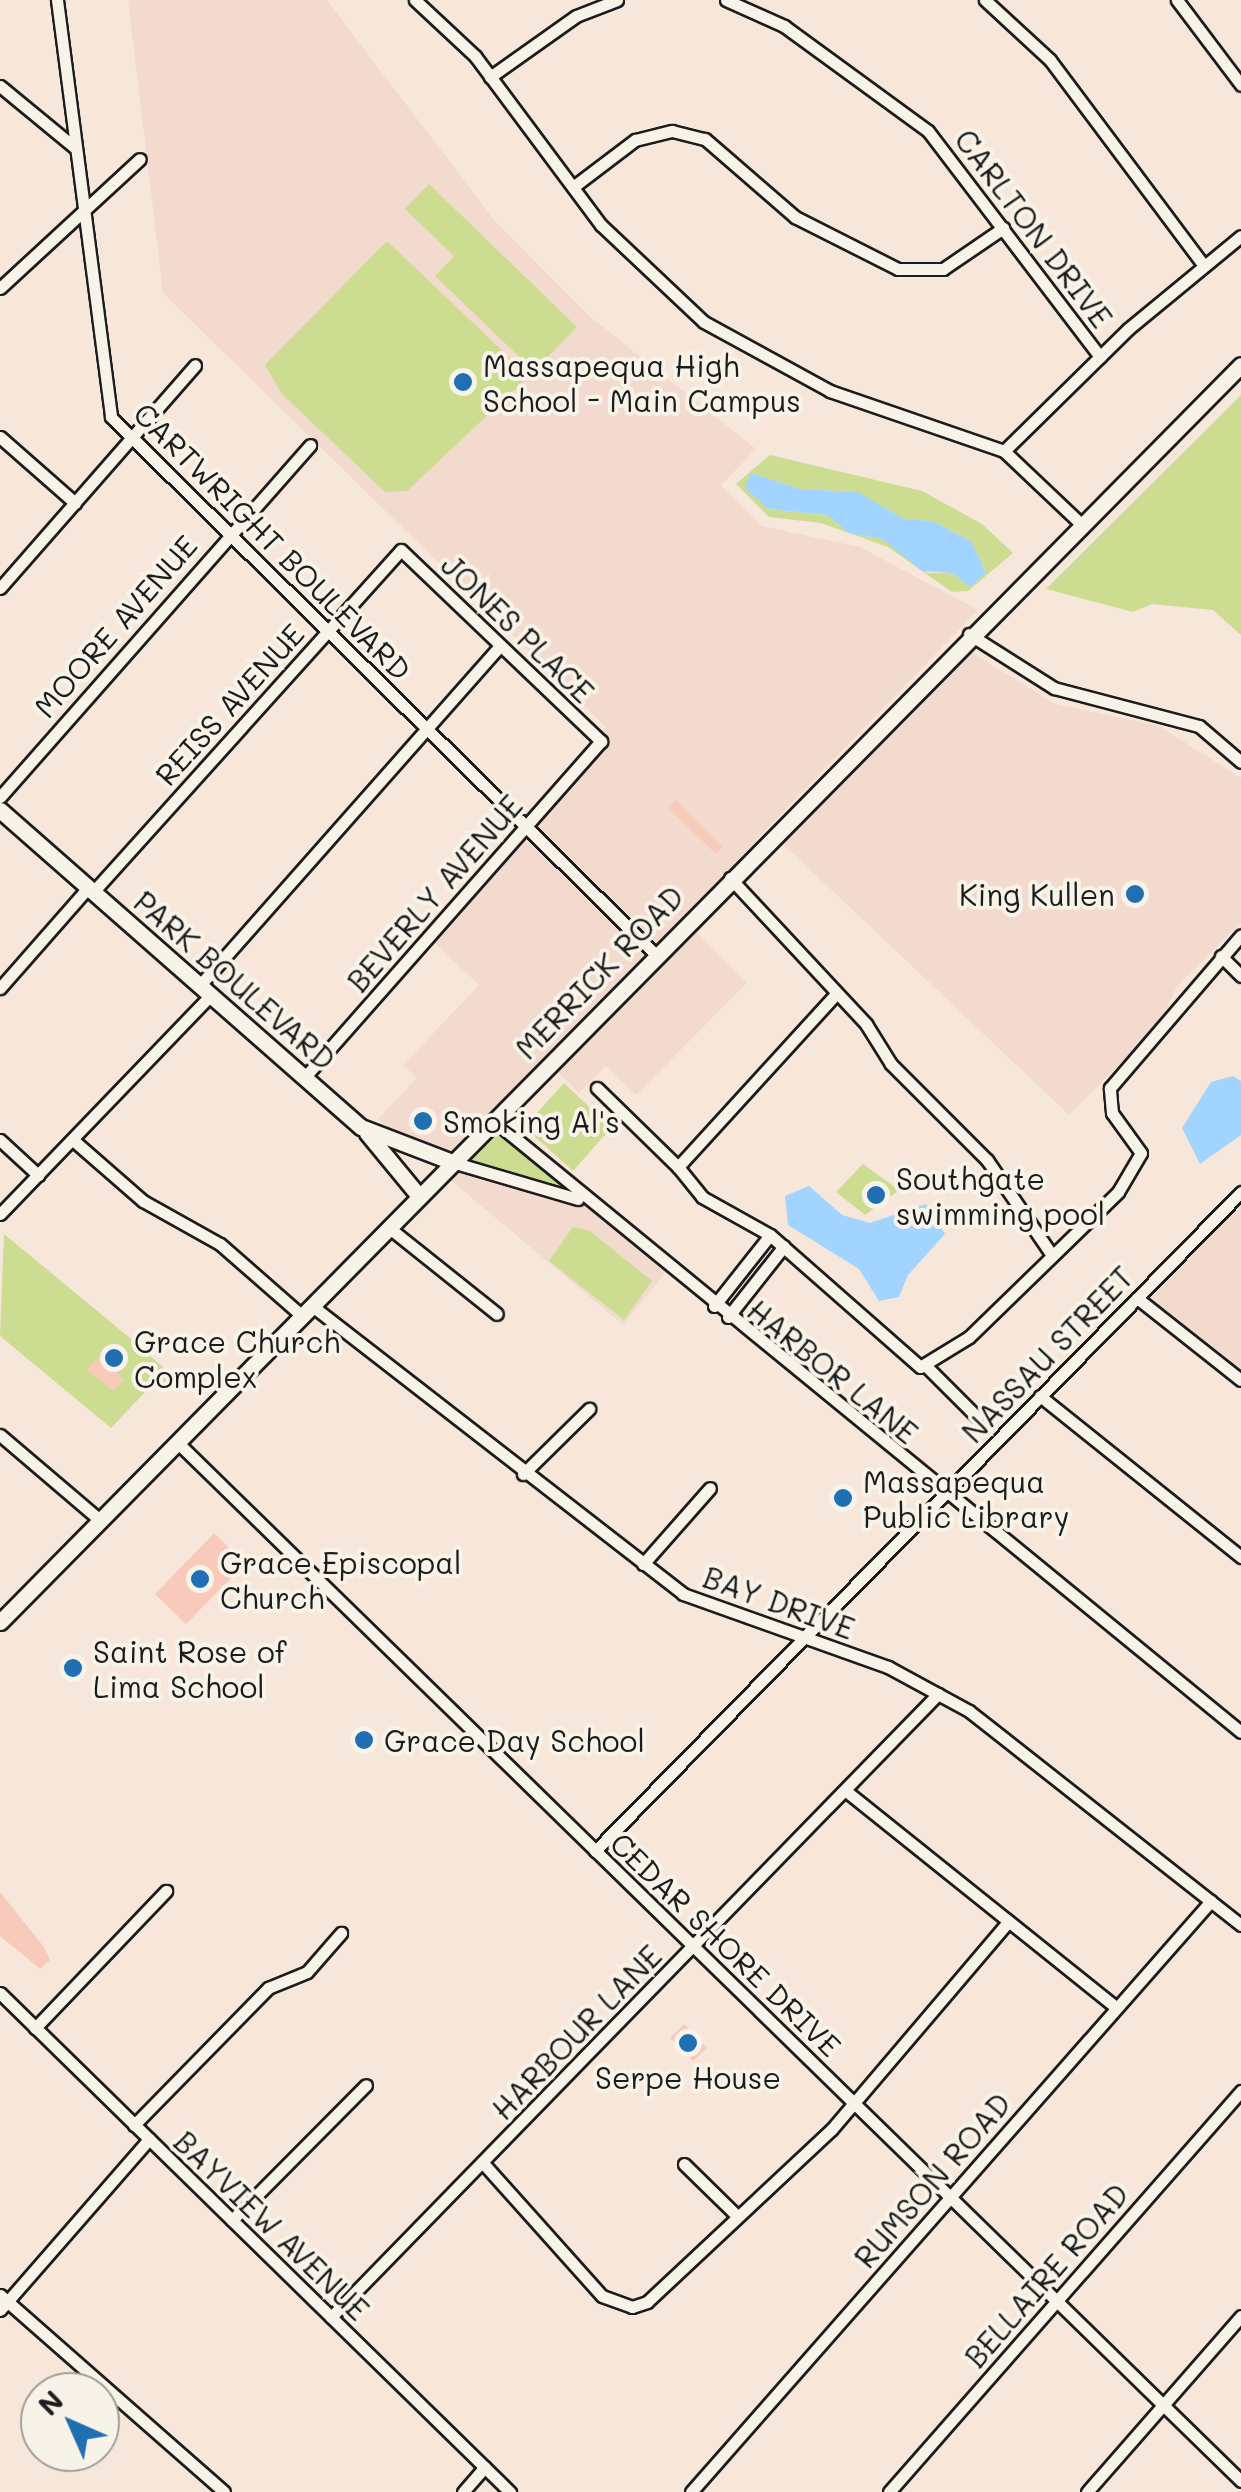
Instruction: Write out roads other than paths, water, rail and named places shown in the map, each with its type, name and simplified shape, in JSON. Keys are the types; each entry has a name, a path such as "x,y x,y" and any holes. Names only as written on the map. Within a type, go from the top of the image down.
{"main road":[{"name":"MERRICK ROAD","path":"0,1622 969,634 1241,365"},
{"name":"PARK BOULEVARD","path":"0,810 361,1126 452,1162"},
{"path":"361,1126 419,1196"}],"street":[{"name":"CARTWRIGHT BOULEVARD","path":"57,0 106,394 130,439 656,955"},
{"path":"415,0 490,77 573,187 652,278 761,358 830,391 1004,450 1080,523"},
{"path":"490,77 576,16 617,0"},
{"name":"CARLTON DRIVE","path":"730,0 784,26 928,131 1100,356"},
{"path":"985,0 1050,60 1204,266"},
{"path":"1177,0 1241,85"},
{"path":"0,86 74,147"},
{"path":"573,187 635,140 672,130 705,139 795,216 898,270 943,268 1003,228"},
{"path":"3,280 140,159"},
{"path":"1004,450 1100,356 1241,236"},
{"path":"0,588 195,365"},
{"path":"0,437 74,502"},
{"name":"MOORE AVENUE","path":"0,797 310,446"},
{"name":"REISS AVENUE","path":"0,988 401,550"},
{"name":"JONES PLACE","path":"401,550 600,741"},
{"path":"969,634 1054,688 1199,726 1241,762"},
{"path":"0,1214 72,1140 205,990 500,646"},
{"name":"BEVERLY AVENUE","path":"304,1077 600,741"},
{"path":"730,878 987,1160 1049,1251"},
{"path":"926,1366 987,1320 1049,1251 1101,1212 1138,1160 1140,1145 1108,1105 1110,1088 1241,935"},
{"path":"1220,956 1241,976"},
{"path":"678,1167 834,994"},
{"path":"597,1088 678,1167 702,1197 784,1246 908,1363 926,1366 978,1417"},
{"name":"HARBOR LANE","path":"493,1120 581,1200 1241,1732"},
{"path":"0,1140 38,1175"},
{"name":"BAY DRIVE","path":"72,1140 142,1201 220,1244 683,1594 938,1694 1007,1736 1241,1925"},
{"name":"HARBOR LANE","path":"452,1162 581,1200"},
{"name":"NASSAU STREET","path":"595,1851 1241,1192"},
{"path":"388,1226 497,1314"},
{"path":"714,1306 770,1235"},
{"path":"728,1317 784,1246"},
{"path":"1137,1298 1241,1380"},
{"path":"1040,1396 1241,1557"},
{"path":"523,1474 589,1408"},
{"path":"0,1435 100,1520"},
{"name":"CEDAR SHORE DRIVE","path":"177,1442 1241,2480"},
{"path":"642,1564 710,1488"},
{"name":"HARBOUR LANE","path":"330,2317 938,1694"},
{"path":"846,1791 1116,2007"},
{"path":"35,2028 166,1891"},
{"name":"RUMSON ROAD","path":"691,2492 1211,1901"},
{"path":"483,2163 534,2212 586,2281 618,2304 647,2302 735,2214 782,2180 1008,1922"},
{"path":"134,2124 268,1988 308,1972 341,1934"},
{"name":"BAYVIEW AVENUE","path":"0,1993 510,2492"},
{"path":"232,2220 366,2085"},
{"name":"BELLAIRE ROAD","path":"889,2492 1241,2091"},
{"path":"149,2139 2,2302 224,2492"},
{"path":"684,2164 735,2214"},
{"path":"1087,2492 1241,2316"},
{"path":"463,2492 485,2467"}],"water":[{"path":"751,473 800,489 858,492 904,519 932,521 971,541 986,573 970,587 952,573 922,571 882,539 849,533 827,515 768,509 745,488"},
{"path":"1233,1076 1241,1081 1241,1135 1200,1164 1182,1128 1211,1082"},
{"path":"809,1186 842,1215 870,1223 926,1204 945,1234 908,1275 899,1297 879,1301 859,1269 788,1225 785,1196"}],"place":[{"name":"Massapequa High School - Main Campus","path":"463,382"},
{"name":"King Kullen","path":"1135,894"},
{"name":"Smoking Al's","path":"423,1121"},
{"name":"Southgate swimming pool","path":"876,1195"},
{"name":"Grace Church Complex","path":"114,1358"},
{"name":"Massapequa Public Library","path":"843,1498"},
{"name":"Grace Episcopal Church","path":"200,1579"},
{"name":"Saint Rose of Lima School","path":"73,1668"},
{"name":"Grace Day School","path":"364,1740"},
{"name":"Serpe House","path":"688,2043"}]}
